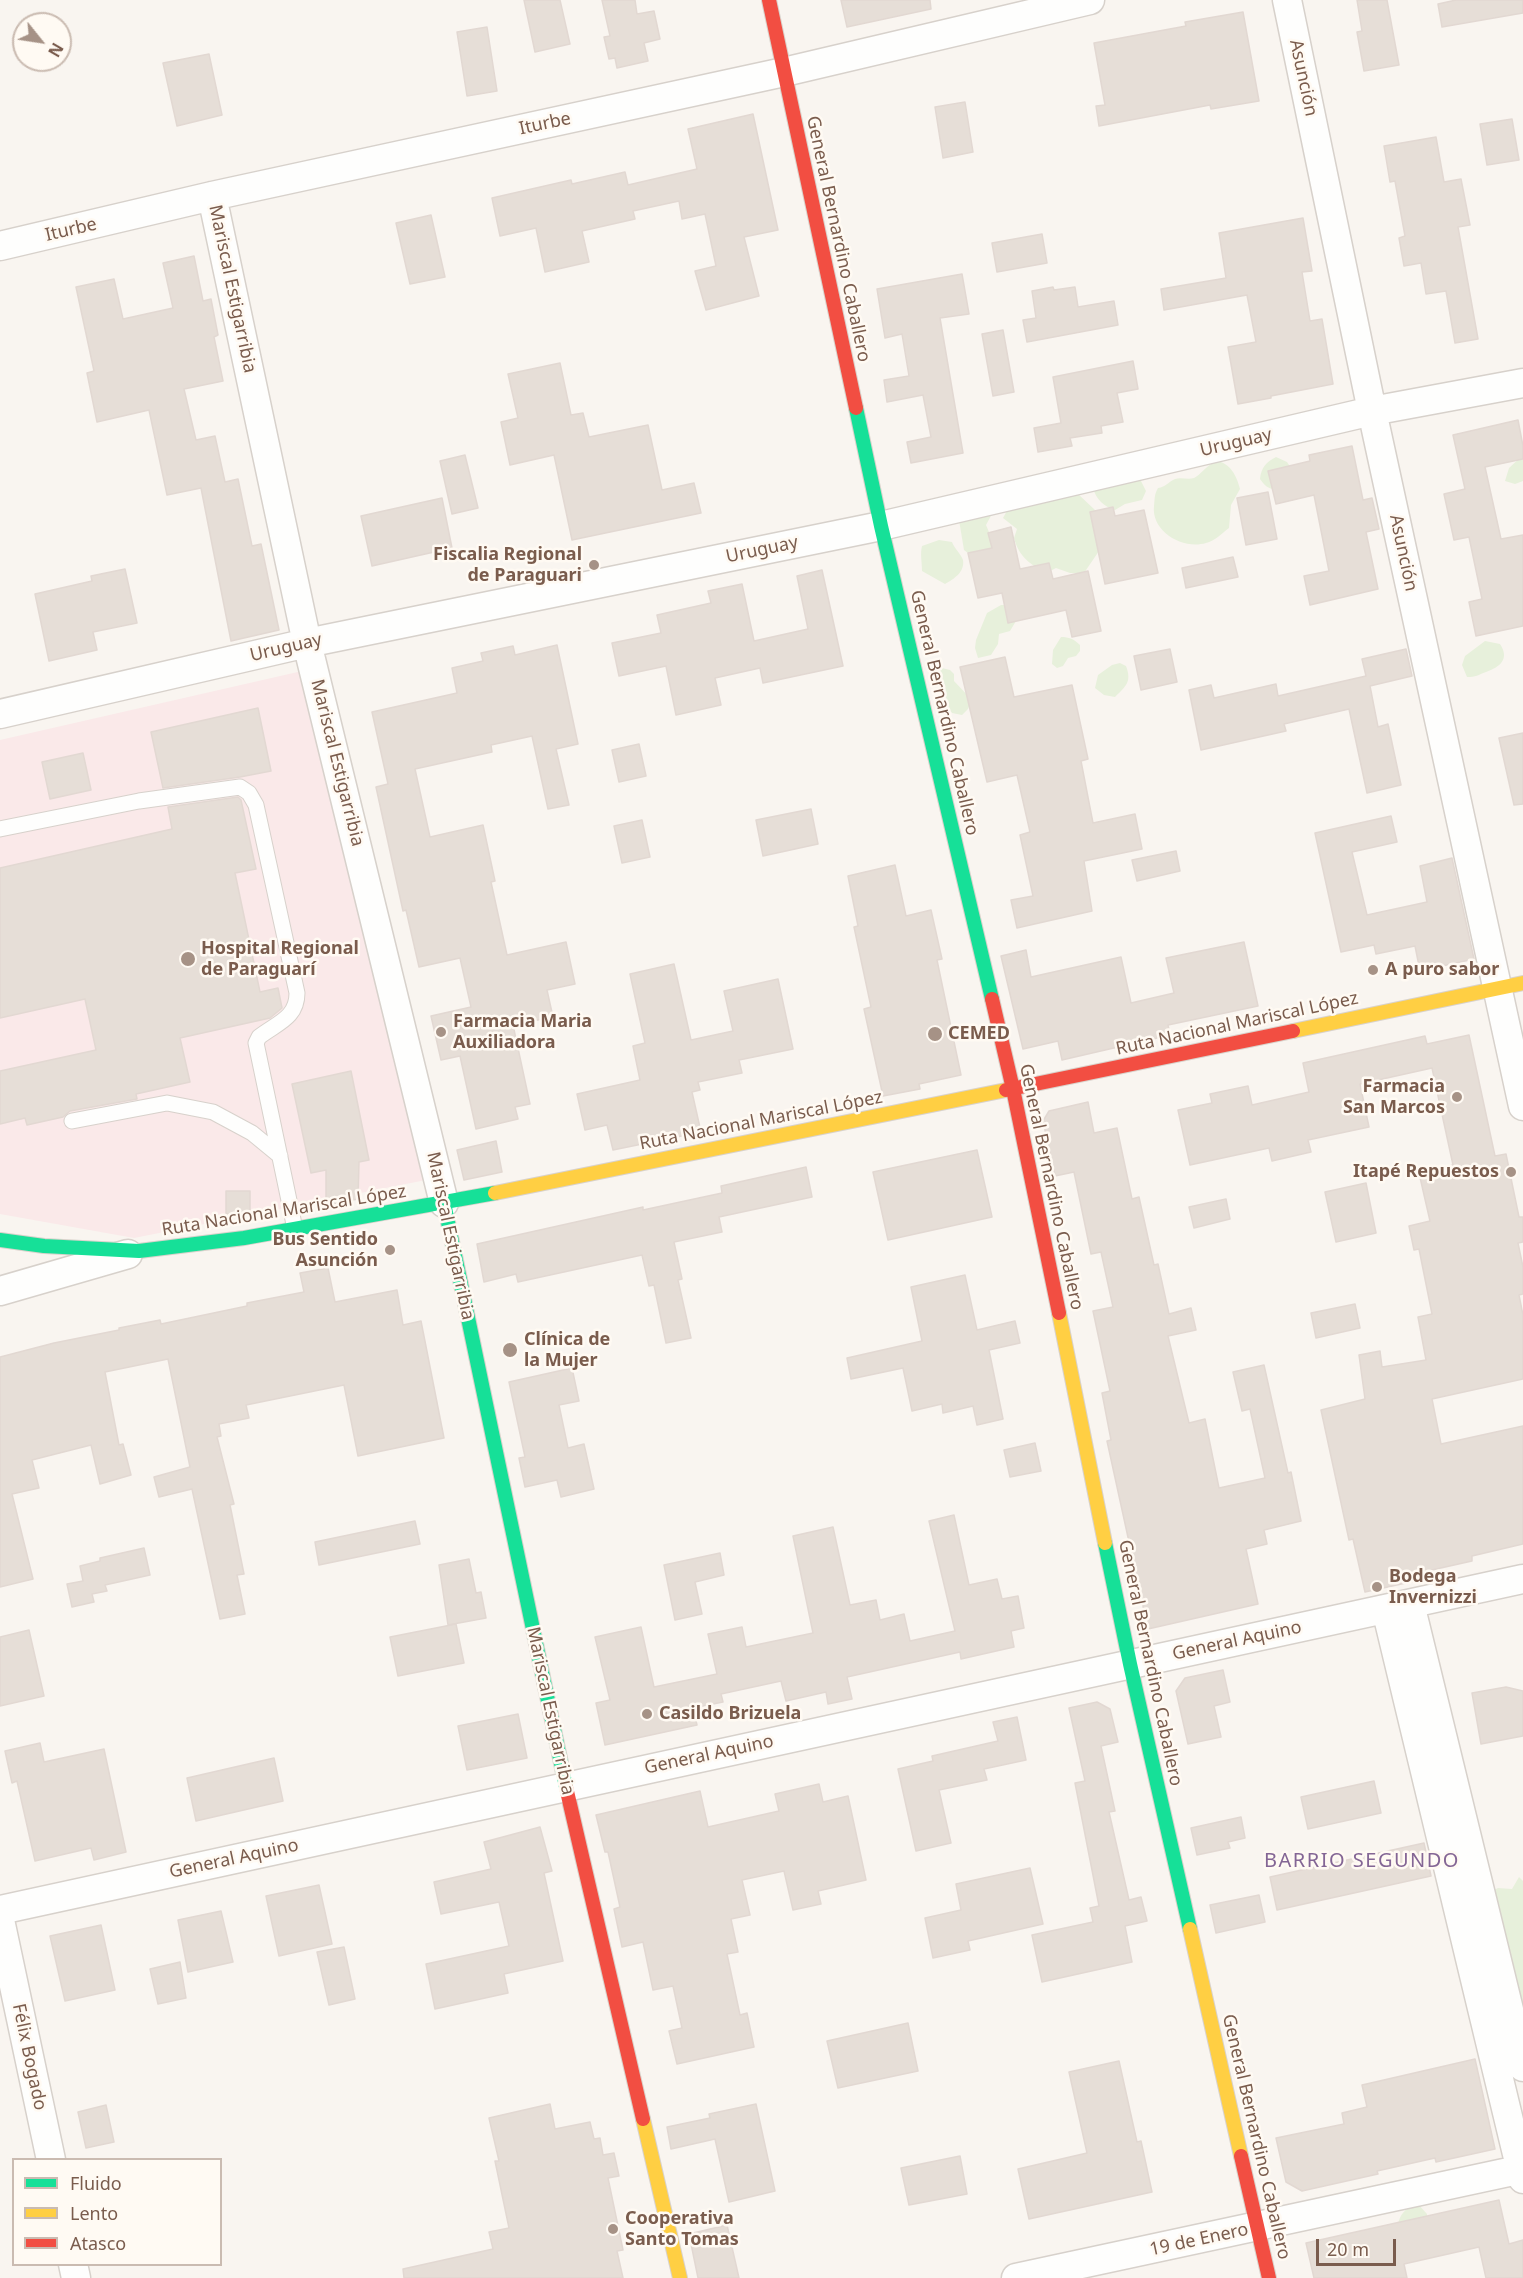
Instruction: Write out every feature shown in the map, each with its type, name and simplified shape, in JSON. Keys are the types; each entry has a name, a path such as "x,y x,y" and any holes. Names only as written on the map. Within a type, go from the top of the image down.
{"main road":[{"name":"General Bernardino Caballero","path":"769,0 881,526 1013,1089 1130,1664 1269,2278"},
{"name":"Ruta Nacional Mariscal López","path":"0,1240 139,1251 244,1238 444,1203 1510,986"},
{"name":"Mariscal Estigarribia","path":"444,1203 566,1786 680,2278"}],"street":[{"name":"Iturbe","path":"0,246 212,196 784,72 1090,0"},
{"name":"Asunción","path":"1287,0 1372,411 1510,986 1523,1106"},
{"name":"Mariscal Estigarribia","path":"212,196 307,643 444,1203"},
{"name":"Uruguay","path":"0,714 307,643 881,526 1372,411 1523,383"},
{"path":"0,1291 139,1251"},
{"name":"General Aquino","path":"0,1910 1523,1579"},
{"path":"1398,1606 1523,2067"},
{"path":"1398,1606 1522,2173"},
{"name":"Félix Bogado","path":"0,1920 51,2158"},
{"name":"19 de Enero","path":"1016,2278 1522,2173"}],"lane":[{"path":"0,829 139,801 240,787 249,794 256,805 297,993 297,1005 293,1012 259,1037 256,1043 295,1229"},
{"path":"72,1121 167,1103 213,1112 252,1133 280,1156"}],"shaded area":[{"name":"Hospital Regional de Paraguarí","path":"302,671 431,1179 134,1238 0,1214 0,740"}],"green space":[{"path":"1523,455 1523,481 1515,484 1505,481 1509,468"},
{"path":"1276,457 1287,462 1291,468 1278,489 1272,489 1260,479 1265,466"},
{"path":"1217,461 1226,464 1232,471 1240,489 1231,505 1229,528 1206,543 1187,544 1178,541 1163,531 1157,523 1154,506 1158,488 1175,479 1194,478"},
{"path":"1135,478 1141,481 1146,491 1142,500 1125,504 1115,510 1101,502 1093,488"},
{"path":"1077,493 1095,510 1099,551 1084,573 1070,573 1056,568 1046,573 1022,555 1014,538 1017,529 1003,518 1008,509"},
{"path":"993,512 986,525 1000,558 978,561 964,550 958,514"},
{"path":"939,540 952,542 963,560 961,572 945,584 922,571 922,546"},
{"path":"1001,605 1010,605 1015,610 1016,621 1010,631 999,634 998,644 991,655 978,658 975,648 976,640 987,613"},
{"path":"1061,637 1076,641 1080,645 1080,651 1076,656 1068,658 1063,666 1057,668 1052,664 1053,650"},
{"path":"1485,641 1500,644 1504,654 1502,662 1477,676 1467,677 1462,665 1465,656"},
{"path":"1120,663 1126,666 1127,683 1115,697 1104,695 1095,688 1098,675 1112,665"},
{"path":"942,668 954,674 954,681 972,700 962,715 952,713 944,702 944,695 935,678 937,671"},
{"path":"1519,1877 1523,1881 1523,2009 1492,1891 1498,1888 1512,1889"},
{"path":"1418,2204 1427,2214 1427,2222 1397,2230 1403,2213"}],"building":[{"path":"524,0 560,0 570,44 535,52"},
{"path":"602,0 635,0 637,14 654,11 660,39 644,43 648,61 617,68 615,58 609,59 604,37 610,36"},
{"path":"841,0 930,0 931,9 847,27"},
{"path":"1357,0 1387,0 1399,65 1364,71 1357,32 1362,31"},
{"path":"1456,0 1523,0 1523,13 1442,27 1438,4"},
{"path":"1243,12 1259,101 1211,109 1210,105 1099,126 1096,106 1105,105 1094,43 1186,26 1185,22"},
{"path":"487,27 497,91 467,96 457,32"},
{"path":"209,54 222,115 177,126 163,63"},
{"path":"965,102 973,152 943,158 935,107"},
{"path":"753,114 778,230 744,237 759,296 706,310 695,271 716,266 705,214 682,219 679,201 633,211 635,219 582,231 589,262 545,272 536,228 500,236 492,198 571,180 572,184 625,172 628,185 697,169 688,129"},
{"path":"1512,119 1519,160 1487,165 1480,124"},
{"path":"1436,137 1444,182 1461,179 1470,225 1458,227 1478,339 1455,343 1446,291 1426,294 1421,263 1404,266 1399,238 1405,236 1395,181 1390,182 1384,146"},
{"path":"431,215 445,277 410,284 396,223"},
{"path":"1303,218 1312,271 1302,272 1310,321 1322,319 1333,384 1238,404 1228,347 1256,342 1247,295 1164,310 1161,289 1226,278 1219,233"},
{"path":"1042,234 1047,263 997,272 992,243"},
{"path":"194,256 203,301 211,299 218,335 214,337 223,381 184,389 196,440 215,436 225,482 238,479 252,546 261,544 279,630 231,641 201,488 167,495 149,410 97,422 87,373 94,371 76,287 114,279 123,319 173,308 163,263"},
{"path":"962,274 969,314 940,318 963,453 911,463 907,442 931,437 923,395 887,402 884,380 909,376 902,334 885,338 877,289"},
{"path":"1053,287 1054,290 1075,287 1078,307 1114,301 1118,325 1027,342 1023,320 1036,318 1032,291"},
{"path":"1003,330 1014,392 993,396 982,334"},
{"path":"1133,361 1138,389 1117,393 1123,422 1101,426 1102,433 1070,438 1072,446 1038,452 1034,428 1061,423 1053,377"},
{"path":"560,363 571,415 583,413 589,437 648,425 662,490 694,483 701,513 572,540 554,455 510,465 501,422 518,418 508,374"},
{"path":"1518,420 1523,459 1485,467 1501,539 1523,535 1523,626 1476,636 1469,602 1482,599 1469,537 1454,540 1444,494 1465,489 1453,435"},
{"path":"1352,446 1363,500 1372,498 1379,529 1366,532 1378,589 1310,605 1304,576 1329,571 1314,495 1276,504 1268,471 1310,461 1309,455"},
{"path":"465,455 478,508 452,514 440,461"},
{"path":"1268,492 1277,539 1246,545 1237,498"},
{"path":"442,498 452,548 372,566 361,516"},
{"path":"1113,507 1115,516 1144,510 1158,573 1105,584 1090,512"},
{"path":"1011,527 1020,569 1049,563 1053,579 1088,571 1101,631 1072,637 1066,610 1008,623 1002,593 978,598 968,553 992,548 988,533"},
{"path":"1233,557 1238,577 1186,588 1182,568"},
{"path":"125,569 137,623 93,632 97,650 49,661 35,594 92,581 91,576"},
{"path":"822,570 843,666 763,683 760,668 715,678 721,705 676,715 666,666 619,676 612,643 661,633 657,615 711,603 708,591 742,584 754,641 808,629 797,576"},
{"path":"557,645 578,744 556,749 569,805 548,809 532,736 491,745 492,752 415,769 430,837 483,825 495,881 491,882 507,955 566,942 575,984 547,990 553,1017 513,1025 530,1104 515,1107 518,1119 476,1129 460,1056 441,1060 431,1016 471,1007 460,958 419,967 406,910 403,911 376,787 388,784 372,712 457,693 452,668 483,661 481,653 513,646 515,655"},
{"path":"1170,649 1177,682 1141,690 1134,656"},
{"path":"1406,649 1412,676 1370,686 1378,727 1388,724 1401,785 1367,793 1349,709 1284,724 1286,731 1201,750 1189,690 1211,685 1214,698 1276,684 1278,696 1366,676 1362,659"},
{"path":"1005,657 1014,697 1072,685 1088,759 1081,761 1093,823 1135,814 1142,849 1084,861 1092,911 1017,928 1011,900 1033,896 1020,835 1030,832 1017,775 987,782 960,667"},
{"path":"258,708 271,771 163,788 151,732"},
{"path":"1523,733 1523,804 1514,805 1499,738"},
{"path":"639,744 646,776 619,782 612,750"},
{"path":"83,753 91,790 50,799 42,762"},
{"path":"238,797 241,800 256,869 235,873 260,992 278,988 282,1008 270,1018 180,1038 190,1082 136,1094 137,1099 70,1111 63,1117 27,1125 25,1118 0,1124 0,1071 96,1050 85,999 0,1018 0,868 172,829 168,807"},
{"path":"811,809 818,844 763,856 756,820"},
{"path":"1391,816 1397,842 1352,852 1367,915 1427,902 1420,866 1452,858 1474,959 1420,971 1415,946 1376,954 1374,945 1341,952 1315,833"},
{"path":"642,820 650,857 622,863 614,826"},
{"path":"1176,851 1180,871 1137,881 1132,860"},
{"path":"895,865 906,916 931,910 942,959 937,960 961,1075 919,1084 920,1089 883,1096 864,1009 871,1007 854,927 858,926 848,876"},
{"path":"1244,942 1258,1006 1168,1025 1170,1035 1062,1060 1058,1041 1023,1049 1001,956 1026,950 1031,977 1121,957 1131,1003 1174,993 1166,958"},
{"path":"674,964 691,1040 733,1031 724,991 778,979 793,1049 739,1060 742,1073 698,1082 700,1090 692,1092 701,1132 613,1150 607,1125 585,1130 577,1094 640,1080 633,1046 645,1043 630,974"},
{"path":"1469,1035 1495,1156 1506,1154 1519,1217 1523,1217 1523,1242 1518,1243 1523,1267 1523,1294 1519,1295 1523,1315 1523,1379 1432,1399 1441,1444 1523,1426 1523,1544 1472,1556 1472,1561 1414,1574 1415,1581 1365,1592 1353,1539 1349,1540 1321,1410 1365,1399 1359,1355 1380,1351 1382,1367 1426,1360 1418,1317 1432,1314 1419,1249 1414,1250 1409,1226 1430,1221 1419,1173 1453,1165 1432,1068 1360,1084 1369,1127 1308,1140 1311,1152 1272,1161 1269,1148 1190,1165 1178,1110 1212,1103 1210,1094 1248,1086 1252,1105 1309,1092 1303,1063 1425,1036 1427,1044"},
{"path":"351,1071 369,1160 359,1162 358,1199 326,1205 326,1170 311,1173 292,1084"},
{"path":"1088,1102 1094,1133 1117,1128 1132,1199 1139,1197 1154,1265 1158,1264 1169,1314 1191,1308 1196,1330 1168,1336 1189,1423 1205,1419 1219,1488 1265,1478 1250,1409 1242,1411 1233,1372 1264,1365 1301,1521 1264,1530 1267,1544 1246,1549 1258,1604 1148,1629 1107,1441 1111,1440 1102,1393 1110,1391 1093,1311 1113,1307 1101,1252 1091,1254 1074,1172 1055,1176 1043,1121 1049,1111"},
{"path":"496,1141 502,1172 464,1180 457,1150"},
{"path":"977,1150 992,1217 888,1240 873,1172"},
{"path":"806,1167 812,1197 719,1217 722,1232 674,1242 682,1279 678,1280 691,1338 666,1343 654,1285 649,1286 642,1255 518,1282 516,1274 484,1282 477,1244 643,1207 643,1210 722,1193 721,1186"},
{"path":"1366,1183 1376,1233 1336,1242 1325,1192"},
{"path":"226,1191 250,1191 250,1214 226,1214"},
{"path":"1226,1199 1230,1219 1194,1228 1189,1207"},
{"path":"328,1268 335,1302 397,1290 403,1325 421,1321 444,1438 358,1456 344,1385 246,1405 249,1418 219,1424 221,1436 217,1437 234,1504 230,1505 244,1574 237,1575 245,1614 220,1619 192,1489 159,1497 154,1477 190,1467 168,1359 105,1372 119,1445 123,1444 131,1475 100,1484 91,1445 32,1460 39,1488 12,1494 33,1579 0,1587 0,1357 119,1330 119,1328 160,1320 161,1324 304,1292 300,1273"},
{"path":"965,1275 977,1330 1015,1321 1020,1343 989,1350 1003,1419 977,1425 973,1406 943,1413 942,1404 912,1411 903,1368 851,1379 847,1358 922,1341 911,1287"},
{"path":"1355,1304 1360,1328 1316,1338 1311,1313"},
{"path":"572,1368 579,1401 559,1405 568,1448 584,1444 594,1489 561,1497 557,1480 525,1487 519,1458 525,1457 509,1382"},
{"path":"1035,1443 1041,1471 1010,1477 1004,1450"},
{"path":"954,1515 969,1585 997,1579 1002,1599 1018,1596 1024,1628 1011,1631 1014,1647 961,1659 960,1652 847,1677 852,1699 828,1704 826,1692 786,1701 781,1681 721,1694 723,1702 693,1708 697,1725 605,1745 596,1703 610,1700 595,1637 641,1627 654,1687 717,1674 708,1634 742,1627 746,1647 813,1633 793,1536 833,1527 850,1605 876,1600 880,1620 904,1614 910,1641 955,1631 929,1521"},
{"path":"415,1521 420,1544 319,1565 315,1542"},
{"path":"144,1548 150,1575 105,1585 107,1591 92,1594 94,1602 72,1607 67,1584 83,1581 80,1566 100,1561 100,1558"},
{"path":"720,1553 724,1575 695,1582 702,1614 675,1620 664,1565"},
{"path":"469,1559 476,1593 481,1592 486,1618 448,1625 439,1565"},
{"path":"456,1624 464,1663 398,1676 390,1637"},
{"path":"29,1630 44,1696 0,1706 0,1637"},
{"path":"1223,1670 1230,1702 1214,1706 1221,1737 1188,1744 1176,1691 1185,1678"},
{"path":"1506,1687 1523,1691 1523,1736 1481,1744 1472,1693"},
{"path":"1097,1702 1110,1709 1118,1742 1101,1746 1115,1811 1109,1812 1129,1900 1141,1897 1147,1921 1125,1926 1132,1962 1042,1982 1032,1935 1093,1922 1090,1908 1099,1906 1075,1783 1085,1781 1069,1708"},
{"path":"518,1714 527,1758 467,1770 458,1726"},
{"path":"1017,1717 1026,1760 984,1769 987,1780 939,1790 951,1843 916,1851 898,1769 933,1761 932,1756 998,1741 993,1722"},
{"path":"40,1743 44,1762 104,1749 126,1852 94,1860 91,1848 35,1861 17,1781 12,1783 5,1751"},
{"path":"274,1758 283,1801 196,1821 187,1778"},
{"path":"1374,1781 1381,1813 1308,1829 1301,1797"},
{"path":"819,1784 823,1802 848,1796 866,1880 818,1891 821,1904 793,1910 784,1871 742,1880 750,1915 731,1919 738,1952 727,1954 740,2015 747,2013 754,2047 677,2064 669,2031 682,2028 673,1986 653,1990 643,1942 622,1947 614,1909 620,1907 608,1852 605,1852 596,1815 700,1791 708,1827 779,1811 775,1794"},
{"path":"1241,1817 1245,1838 1228,1842 1230,1848 1197,1855 1191,1828"},
{"path":"540,1827 552,1871 544,1873 563,1961 504,1974 508,1993 435,2009 426,1964 509,1946 499,1902 441,1914 434,1882 491,1869 484,1842"},
{"path":"1424,1843 1431,1876 1277,1910 1270,1877"},
{"path":"1030,1868 1043,1924 968,1941 970,1950 933,1958 925,1918 961,1910 956,1884"},
{"path":"319,1885 332,1944 279,1956 266,1896"},
{"path":"1259,1895 1265,1922 1216,1933 1210,1905"},
{"path":"221,1911 233,1962 188,1972 178,1920"},
{"path":"101,1925 115,1990 65,2001 50,1936"},
{"path":"344,1947 355,1999 329,2005 317,1952"},
{"path":"180,1962 186,1998 158,2004 150,1969"},
{"path":"908,2023 918,2071 838,2088 827,2041"},
{"path":"1475,2059 1495,2149 1436,2162 1435,2158 1377,2171 1378,2174 1302,2191 1286,2182 1276,2138 1344,2124 1342,2113 1367,2107 1362,2085"},
{"path":"1119,2061 1137,2142 1141,2141 1152,2192 1029,2219 1018,2169 1087,2153 1069,2072"},
{"path":"550,2104 555,2129 590,2122 594,2139 600,2138 603,2155 614,2153 619,2176 608,2178 623,2250 617,2251 623,2278 404,2278 403,2269 493,2249 489,2232 509,2228 495,2161 499,2161 489,2118"},
{"path":"756,2104 775,2191 729,2202 715,2139 671,2149 667,2127 710,2118 709,2114"},
{"path":"106,2105 114,2142 86,2148 78,2112"},
{"path":"960,2156 967,2194 909,2205 901,2168"},
{"path":"1499,2200 1509,2244 1523,2240 1523,2278 1486,2278 1479,2247 1404,2264 1407,2278 1314,2278 1306,2243"},
{"path":"727,2225 739,2278 698,2278 689,2234"}],"traffic: fast":[{"path":"856,408 881,526 992,999"},
{"path":"0,1240 44,1246 139,1251 244,1238 495,1193"},
{"path":"444,1203 566,1787"},
{"path":"1105,1543 1190,1929"}],"traffic: slow":[{"path":"1293,1031 1523,983"},
{"path":"495,1193 1006,1090"},
{"path":"1059,1313 1105,1543"},
{"path":"1190,1929 1241,2156"},
{"path":"643,2119 680,2278"}],"traffic: jam":[{"path":"769,0 856,408"},
{"path":"992,999 1059,1313"},
{"path":"1006,1090 1293,1031"},
{"path":"566,1787 643,2119"},
{"path":"1241,2156 1269,2278"}],"place":[{"name":"Fiscalia Regional de Paraguari","path":"594,565"},
{"name":"Hospital Regional de Paraguarí","path":"188,959"},
{"name":"A puro sabor","path":"1373,970"},
{"name":"Farmacia Maria Auxiliadora","path":"441,1032"},
{"name":"CEMED","path":"935,1034"},
{"name":"Farmacia San Marcos","path":"1457,1097"},
{"name":"Itapé Repuestos","path":"1511,1172"},
{"name":"Bus Sentido Asunción","path":"390,1250"},
{"name":"Clínica de la Mujer","path":"510,1350"},
{"name":"Bodega Invernizzi","path":"1377,1587"},
{"name":"Casildo Brizuela","path":"647,1714"},
{"name":"Cooperativa Santo Tomas","path":"613,2229"}],"district":[{"name":"BARRIO SEGUNDO","path":"1362,1861"}]}
